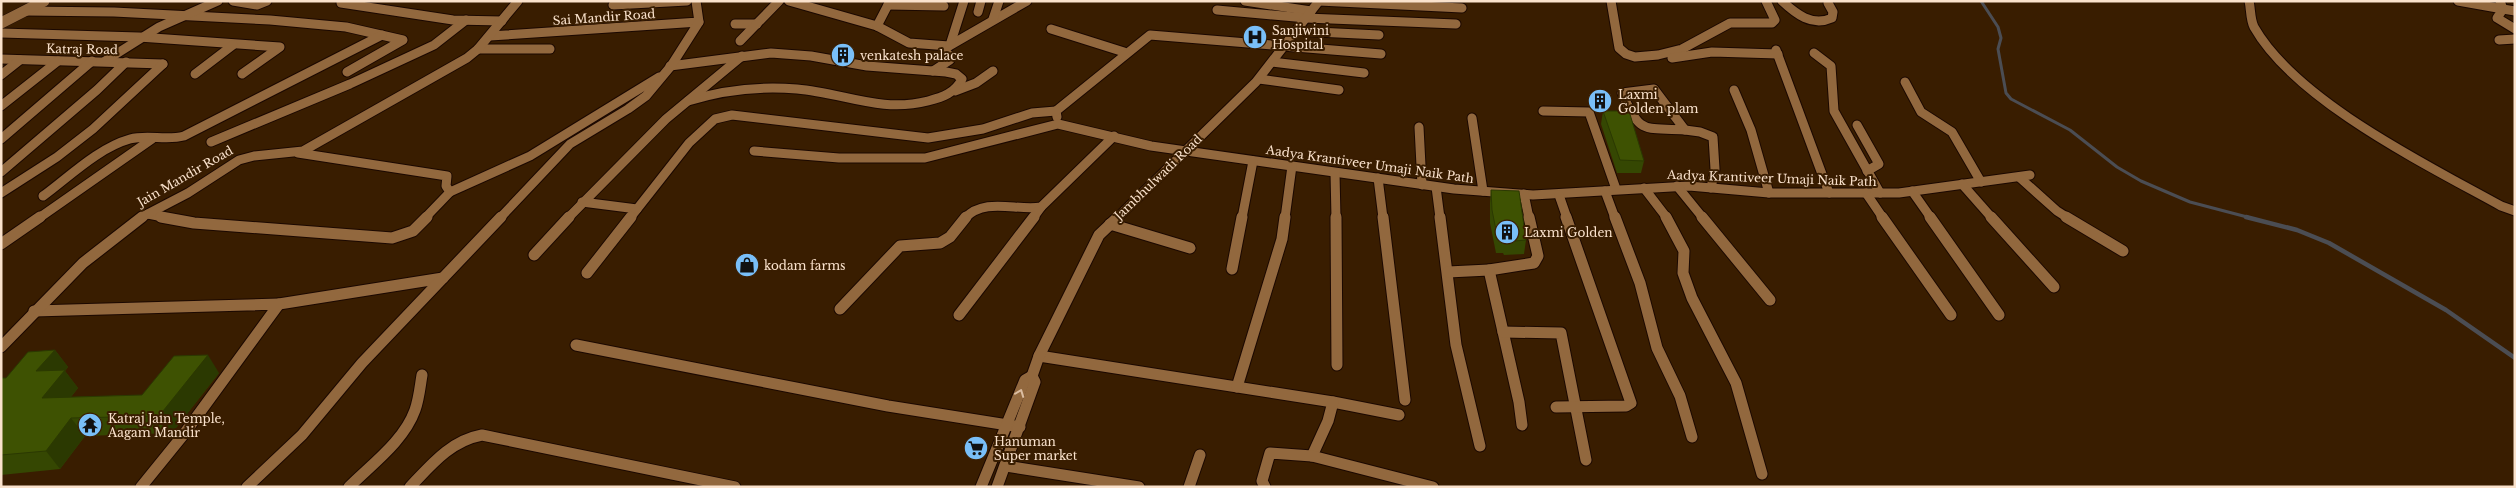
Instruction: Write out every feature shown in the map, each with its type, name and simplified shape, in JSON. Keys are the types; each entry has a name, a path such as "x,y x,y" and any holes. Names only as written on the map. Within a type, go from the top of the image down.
{"street":[{"path":"1,23 44,1"},
{"path":"105,61 139,37 181,15 218,1"},
{"path":"233,1 257,5 266,1"},
{"name":"Jain Mandir Road","path":"1,348 34,311 97,249 148,214 186,194 240,160 265,154 297,153 478,50 518,1"},
{"path":"613,5 687,1"},
{"path":"246,487 302,434 362,363 570,144 582,135 635,105 650,92 668,70 699,22 696,1"},
{"path":"740,41 779,1"},
{"path":"789,1 877,26 909,43 947,49 993,19 1027,1"},
{"path":"947,49 958,30 959,16 964,1"},
{"path":"978,12 981,1"},
{"path":"993,19 999,1"},
{"path":"1245,1 1308,15"},
{"path":"1319,1 1462,8"},
{"name":"Jambhulwadi Road","path":"981,487 1035,382 1032,376 1038,356 1099,235 1259,79 1319,1"},
{"path":"1611,1 1619,48 1621,51 1635,56 1667,54 1697,42 1723,24 1772,23 1775,20 1766,1"},
{"path":"1782,1 1794,13 1811,21 1825,23 1832,18 1833,12 1828,3"},
{"path":"2249,1 2252,25 2266,45 2324,99 2392,144 2502,206 2515,211"},
{"path":"2458,1 2502,5 2515,11"},
{"path":"341,3 368,8 392,9 434,18 502,21"},
{"path":"877,26 889,3 944,6"},
{"path":"257,5 270,20"},
{"path":"2502,5 2497,18 2515,29"},
{"path":"1217,10 1456,24"},
{"path":"25,11 181,15 270,20 346,27 403,40 347,72"},
{"path":"211,142 350,84 434,45 466,20"},
{"name":"Sai Mandir Road","path":"490,36 699,22"},
{"path":"735,24 757,24"},
{"path":"1051,29 1124,52"},
{"path":"1296,31 1379,35"},
{"path":"1,33 139,37 280,47 242,74"},
{"path":"43,196 118,144 134,139 176,140 382,34"},
{"path":"587,273 689,143 711,122 724,116 928,138 976,130 1032,113 1056,111 1124,52 1150,34 1381,54"},
{"path":"2499,40 2515,39"},
{"path":"195,74 233,45"},
{"path":"478,50 550,49"},
{"path":"932,71 950,60 947,49"},
{"path":"1662,60 1689,54 1777,52 1829,194"},
{"path":"1814,53 1831,66 1834,111 1880,193"},
{"path":"148,214 194,223 392,238 413,231 450,192 530,156 668,70 742,56 790,54 867,66 932,71 960,76 960,82 954,91"},
{"path":"534,255 582,202 666,118 688,102 742,56"},
{"name":"Katraj Road","path":"1,59 163,64 93,129 56,158 1,193"},
{"path":"1,75 20,60"},
{"path":"1,106 58,61"},
{"path":"1,139 92,61"},
{"path":"1,172 98,90 126,62"},
{"path":"1272,62 1364,73"},
{"path":"688,102 726,90 753,88 800,89 884,106 914,105 946,96 976,83 994,70"},
{"path":"1259,79 1339,90"},
{"path":"1905,82 1921,112 1952,132 1981,182"},
{"path":"1686,131 1654,89 1622,93 1636,122 1642,128 1708,133 1713,138 1715,169 1711,188"},
{"path":"1734,90 1751,130 1769,193"},
{"path":"754,151 840,158 890,160 925,158 986,144 1058,124 1056,111"},
{"path":"1543,111 1589,112 1610,190 1640,283 1657,348 1680,396 1692,437"},
{"path":"1472,118 1483,191"},
{"name":"Aadya Krantiveer Umaji Naik Path","path":"1058,124 1151,146 1436,187 1524,194 1559,195 1677,186 1769,193 1880,193 1912,191 2025,176 2057,211 2123,251"},
{"path":"1857,125 1879,164 1867,171"},
{"path":"1420,127 1422,185"},
{"path":"976,130 986,144"},
{"path":"959,315 1041,207 1114,136"},
{"path":"1,244 152,138"},
{"path":"297,153 447,176 446,186 450,192"},
{"path":"1232,269 1253,160"},
{"path":"1237,387 1282,239 1292,166"},
{"path":"1335,172 1338,275 1337,365"},
{"path":"1378,178 1405,400"},
{"path":"1962,184 2054,287"},
{"path":"1677,186 1770,300"},
{"path":"1436,187 1456,345 1480,446"},
{"path":"1644,188 1669,220 1684,251 1683,273 1692,298 1736,383 1762,474"},
{"path":"1912,191 1999,315"},
{"path":"1866,193 1951,314"},
{"path":"1448,272 1488,270 1534,263 1538,256 1524,194"},
{"path":"1556,407 1626,406 1632,403 1559,195"},
{"path":"582,202 637,209"},
{"path":"840,309 900,246 906,243 924,245 944,242 968,214 978,208 1041,207"},
{"path":"1110,224 1190,248"},
{"path":"1488,270 1519,402 1522,424"},
{"path":"34,311 279,304 443,278"},
{"path":"141,487 184,434 279,304"},
{"path":"1503,332 1561,333 1586,460"},
{"path":"576,344 888,406 1014,426"},
{"path":"1038,356 1333,402 1399,415"},
{"path":"349,487 387,448 410,420 415,411 422,374"},
{"path":"1312,456 1328,421 1333,402"},
{"name":"Jambhulwadi Road","path":"997,487 1006,466 1014,426"},
{"path":"410,487 452,445 462,439 482,435 735,487"},
{"path":"1265,487 1262,480 1270,453 1312,456 1432,487"},
{"path":"1189,487 1200,454"},
{"path":"1006,466 1139,487"}],"building":[{"path":"1603,111 1629,111 1644,161 1620,160"},
{"name":"Laxmi Golden","path":"1491,190 1519,191 1526,240 1505,242 1505,240 1498,240 1492,210"},
{"path":"55,350 36,371 65,370 42,398 142,395 174,356 208,355 159,416 71,418 46,451 1,455 1,378 6,378 28,352"}],"waterway":[{"path":"1981,1 1998,27 2001,38 1998,49 2006,93 2011,99 2070,130 2117,167 2141,181 2190,202 2251,218"},
{"path":"2246,217 2297,230 2329,243 2446,310 2515,358"}],"place":[{"name":"Sanjiwini Hospital","path":"1255,37"},
{"name":"venkatesh palace","path":"843,55"},
{"name":"Laxmi Golden plam","path":"1600,101"},
{"name":"Laxmi Golden","path":"1507,232"},
{"name":"kodam farms","path":"747,265"},
{"name":"Katraj Jain Temple, Aagam Mandir","path":"90,425"},
{"name":"Hanuman Super market","path":"976,448"}]}
